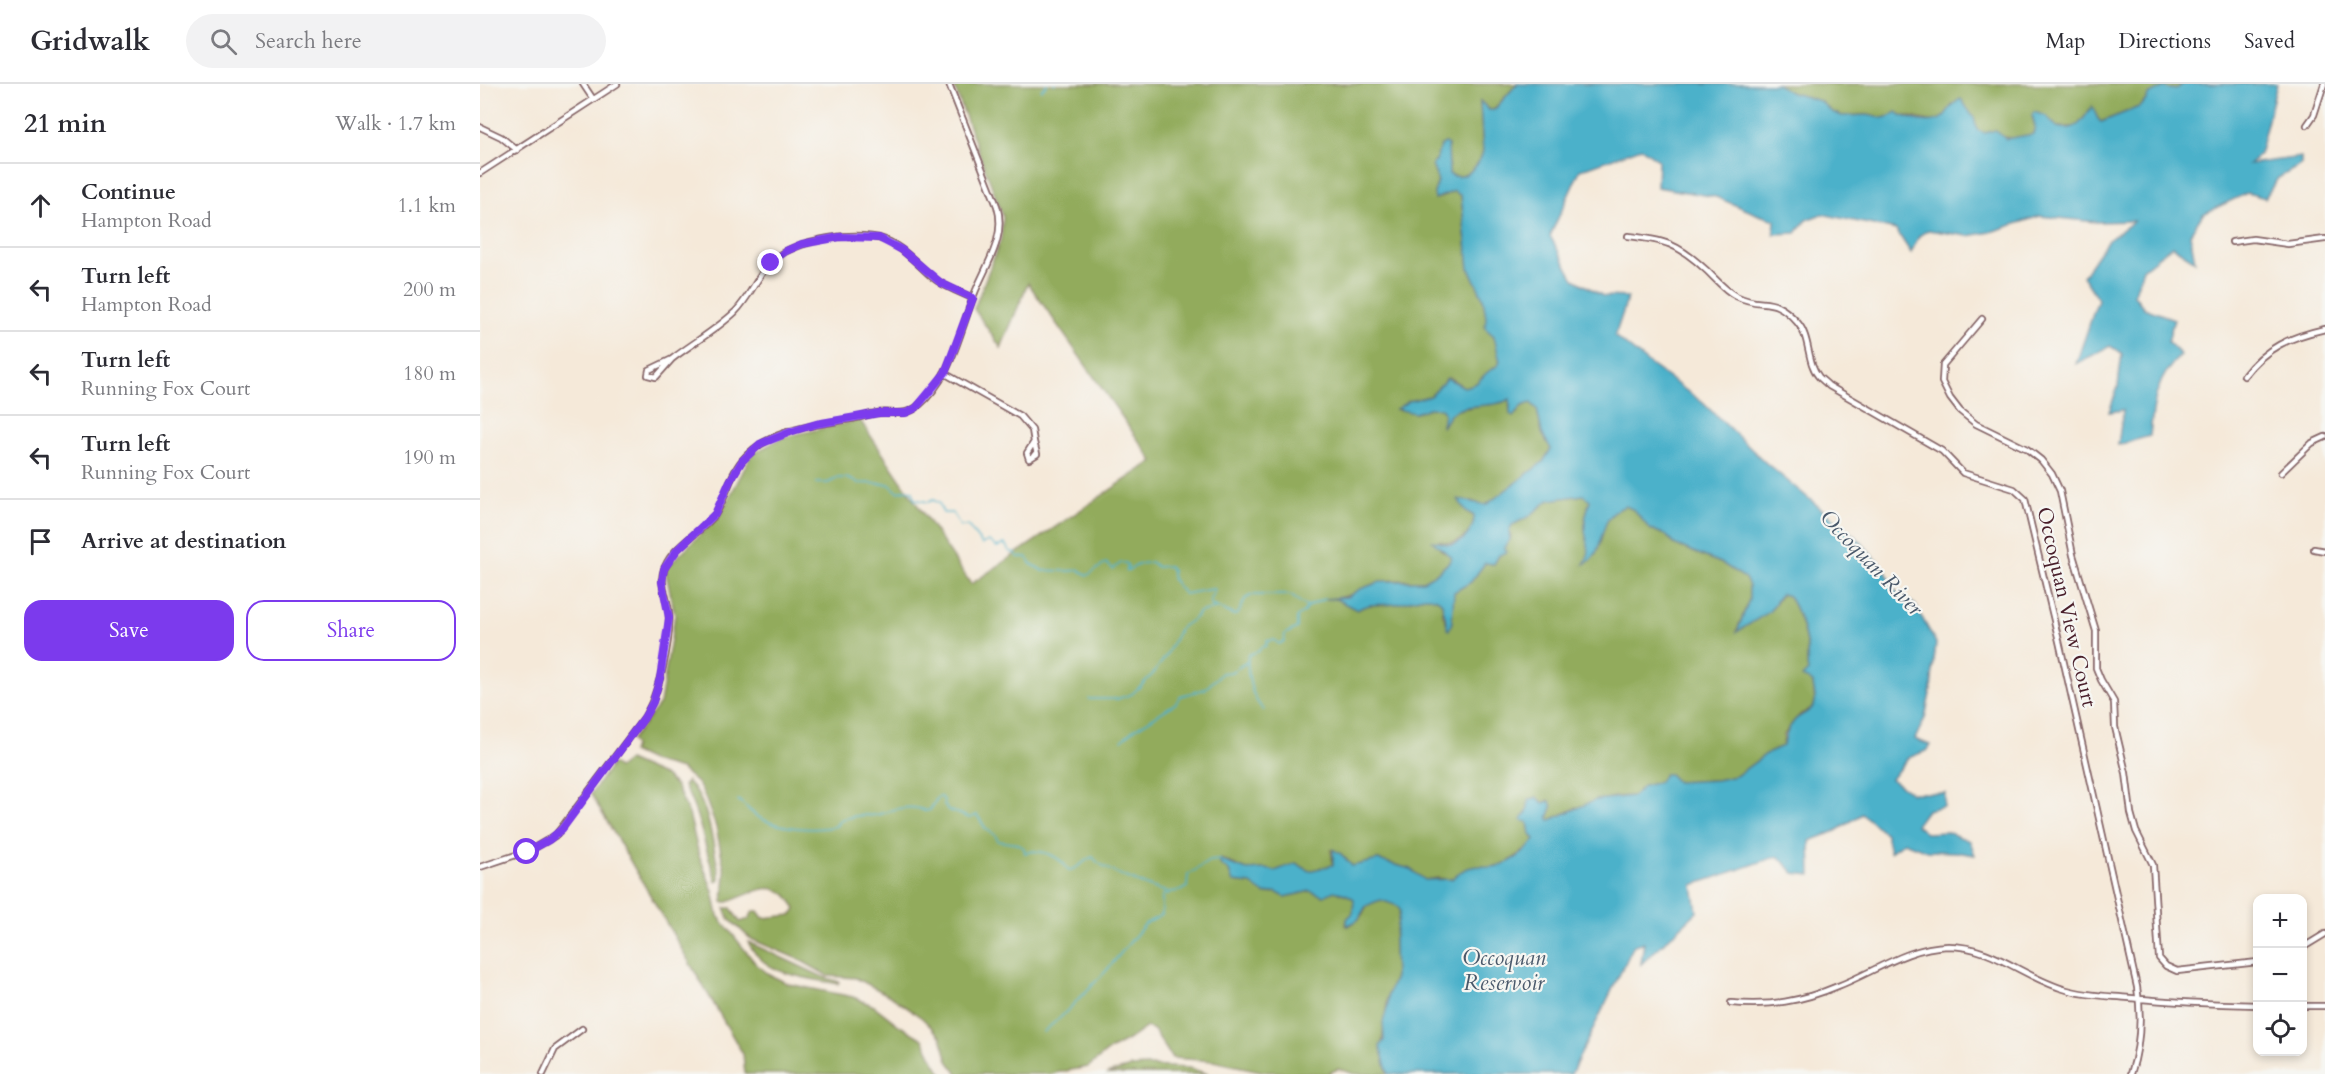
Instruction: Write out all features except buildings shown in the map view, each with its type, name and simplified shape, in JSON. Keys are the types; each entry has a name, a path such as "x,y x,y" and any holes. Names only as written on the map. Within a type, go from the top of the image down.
{"street":[{"path":"583,84 593,99"},
{"path":"480,173 617,84"},
{"path":"480,867 531,850 556,835 644,718 653,702 658,685 669,622 669,610 662,582 664,569 677,550 715,514 734,472 746,456 767,441 816,424 879,413 900,414 911,411 921,403 945,373 997,242 1000,219 949,84"},
{"path":"2307,125 2315,111 2324,84"},
{"path":"480,127 501,137 517,150"},
{"path":"672,359 656,377 648,375 649,370 672,359 731,315 746,299 768,265 778,255 795,246 828,238 865,236 882,239 902,250 941,283 973,298"},
{"name":"Occoquan View Court","path":"1628,236 1652,238 1668,243 1687,254 1735,295 1750,300 1774,303 1784,309 1801,327 1814,368 1819,377 1829,386 1942,451 1963,473 2014,489 2025,499 2139,999 2138,1042 2131,1074"},
{"path":"2232,242 2253,239 2288,244 2325,239"},
{"path":"1982,319 1942,365 1942,382 1960,411 1976,423 2026,448 2041,460 2052,474 2060,491 2073,555 2096,631 2096,668 2114,702 2115,727 2124,765 2131,813 2136,831 2153,865 2159,957 2166,966 2183,971 2253,963"},
{"path":"2244,376 2258,358 2280,344 2296,336 2325,329"},
{"path":"945,373 1020,416 1032,429 1034,442"},
{"path":"2281,473 2312,443 2325,437"},
{"path":"2314,549 2325,551"},
{"path":"2307,945 2325,934"},
{"path":"1731,1003 1765,1005 1801,999 1839,986 1905,955 1944,946 1964,947 1986,952 2069,991 2139,999 2253,1005"},
{"path":"2307,1006 2325,1006"},
{"path":"543,1074 555,1049 582,1029"}],"green space":[{"path":"953,84 1517,84 1493,110 1480,101 1483,151 1475,167 1460,176 1449,174 1448,145 1440,146 1436,161 1432,165 1438,181 1434,193 1436,199 1454,191 1461,196 1469,268 1483,298 1486,328 1494,336 1500,361 1474,384 1464,387 1450,378 1445,379 1430,396 1409,401 1398,410 1415,413 1429,408 1441,408 1444,413 1442,427 1450,414 1457,410 1509,399 1510,414 1516,414 1522,406 1531,403 1537,409 1542,433 1551,449 1543,462 1486,505 1465,501 1467,512 1474,516 1471,529 1458,541 1439,541 1440,549 1451,559 1434,574 1423,581 1384,581 1347,596 1334,598 1357,610 1371,605 1395,604 1432,597 1442,603 1443,615 1447,623 1454,592 1471,582 1485,563 1494,564 1511,537 1509,531 1512,525 1528,517 1549,500 1583,495 1590,499 1585,522 1589,555 1585,563 1597,551 1609,518 1626,506 1634,510 1650,529 1666,535 1674,544 1723,564 1745,578 1749,586 1749,600 1737,630 1769,612 1782,594 1789,596 1795,608 1807,647 1808,671 1806,674 1813,682 1815,703 1812,709 1801,714 1794,721 1784,735 1783,746 1769,752 1736,776 1717,780 1677,782 1669,774 1659,782 1644,786 1633,796 1614,797 1576,808 1550,820 1548,818 1552,807 1549,800 1544,803 1537,797 1529,800 1528,806 1529,826 1535,840 1531,846 1507,863 1489,868 1482,866 1448,880 1438,878 1425,880 1410,869 1378,860 1352,866 1341,854 1331,850 1333,865 1309,871 1296,863 1275,871 1247,870 1221,859 1220,864 1229,871 1233,882 1251,884 1268,894 1276,892 1285,897 1311,891 1324,896 1334,891 1351,896 1354,899 1353,913 1347,919 1346,926 1360,918 1368,904 1380,900 1398,905 1400,911 1394,940 1395,977 1388,995 1381,1050 1388,1074 1355,1074 1338,1069 1327,1074 1265,1072 1213,1061 1172,1058 1154,1030 1147,1027 1108,1051 1088,1067 1049,1074 958,1074 948,1061 941,1037 922,1018 890,996 856,978 828,976 800,960 751,939 729,919 725,908 731,908 740,922 749,919 753,911 758,911 763,918 792,915 796,910 790,899 775,889 757,891 723,902 725,873 716,827 703,792 697,783 681,769 651,761 632,752 634,746 631,740 660,704 675,615 665,569 720,515 752,454 784,437 860,420 971,584 1153,461 1028,283 1001,348 974,309 1001,239 1003,216"},
{"path":"1777,84 2183,84 2176,89 2168,89 2147,99 2139,107 2101,122 2092,107 2077,127 2057,127 2046,116 2032,115 2035,126 2033,134 2012,138 1981,133 1974,125 1971,114 1953,104 1944,117 1934,122 1901,115 1883,118 1867,115 1842,116 1832,112 1820,101 1789,92"},
{"path":"628,760 665,776 676,786 689,814 699,855 713,891 718,916 756,964 770,975 789,984 853,997 874,1006 900,1026 923,1039 943,1074 745,1074 743,1054 591,794 612,764 618,768"},
{"path":"687,781 701,800 705,811 712,836 719,881 716,881 698,820 684,786"},
{"path":"748,942 839,982 838,984 800,977 775,969 755,954"},
{"path":"1131,1067 1189,1068 1208,1074 1106,1074"}],"water":[{"name":"Occoquan Reservoir","path":"1517,84 1777,84 1789,92 1820,101 1832,112 1842,116 1867,115 1883,118 1896,112 1913,119 1927,121 1940,119 1961,99 1974,118 1977,130 1985,133 1995,130 2006,139 2033,134 2035,126 2032,115 2034,112 2046,116 2057,127 2070,128 2082,121 2092,106 2101,122 2139,107 2148,95 2164,87 2174,89 2183,84 2277,84 2259,155 2249,164 2301,157 2301,165 2278,178 2265,198 2247,193 2203,214 2190,234 2195,261 2172,246 2143,269 2134,295 2144,308 2174,319 2168,342 2181,355 2166,372 2157,392 2150,436 2118,445 2123,410 2109,412 2118,386 2122,353 2110,346 2076,364 2098,299 2083,276 2107,241 2134,221 2096,222 2040,216 1991,232 1968,236 1928,230 1919,236 1911,253 1896,230 1822,214 1806,220 1796,233 1774,234 1775,220 1716,197 1657,187 1658,160 1641,148 1580,170 1550,236 1574,279 1603,296 1628,297 1615,336 1702,402 1766,463 1859,540 1885,570 1896,592 1915,605 1936,643 1925,718 1915,739 1930,745 1926,751 1908,758 1891,779 1912,793 1945,793 1944,806 1927,810 1916,825 1926,833 1947,832 1970,841 1975,855 1927,851 1904,842 1890,852 1886,834 1862,814 1836,831 1810,841 1811,875 1794,873 1778,856 1693,885 1697,912 1641,964 1644,942 1634,945 1571,1074 1388,1074 1380,1046 1384,1040 1383,1022 1388,1005 1388,995 1395,977 1394,940 1400,911 1398,906 1381,900 1375,902 1366,906 1358,920 1347,926 1347,919 1353,913 1354,899 1346,894 1334,891 1324,896 1310,891 1285,897 1276,892 1265,894 1251,884 1233,882 1229,871 1220,864 1219,860 1247,870 1275,871 1296,863 1309,871 1333,865 1333,849 1352,866 1378,860 1410,869 1425,880 1452,879 1461,871 1469,868 1504,864 1527,849 1535,839 1530,834 1528,822 1521,820 1527,812 1529,800 1537,797 1543,803 1550,801 1552,807 1548,818 1550,820 1596,800 1633,796 1644,786 1659,782 1664,774 1669,774 1677,782 1717,780 1736,776 1769,752 1783,746 1792,723 1812,708 1815,702 1813,682 1802,677 1808,671 1807,647 1801,621 1789,596 1781,594 1769,612 1737,632 1749,600 1749,586 1745,578 1723,564 1674,544 1666,535 1650,529 1634,510 1626,506 1609,518 1596,552 1592,559 1584,564 1588,554 1585,524 1590,500 1583,495 1549,500 1528,517 1512,525 1509,531 1510,540 1504,547 1507,552 1499,555 1494,564 1485,563 1471,582 1454,592 1452,622 1449,630 1442,603 1432,597 1395,604 1371,605 1357,610 1336,599 1324,599 1347,597 1360,589 1383,581 1423,581 1434,574 1451,559 1432,541 1453,544 1463,540 1472,527 1474,516 1465,510 1458,499 1486,505 1543,462 1551,449 1542,433 1537,409 1531,403 1522,406 1513,417 1510,414 1510,399 1496,404 1459,409 1450,415 1442,427 1444,413 1441,408 1429,408 1415,413 1396,409 1409,401 1430,396 1447,378 1464,387 1474,384 1500,362 1494,336 1485,328 1483,298 1469,268 1461,196 1454,191 1435,199 1434,193 1438,181 1432,165 1436,161 1440,146 1445,143 1448,145 1449,174 1460,176 1475,167 1483,151 1480,101 1489,110 1494,110"}],"waterway":[{"path":"1041,90 1047,84"},
{"path":"816,483 828,483 838,478 846,478 859,483 889,484 898,492 913,491 914,499 928,502 933,500 939,503 943,513 953,513 960,526 968,526 982,544 989,541 997,547 1005,544 1010,552 1018,557 1027,557 1030,563 1043,571 1078,570 1088,575 1106,563 1113,569 1121,563 1126,563 1128,566 1126,571 1140,564 1151,562 1157,567 1169,566 1172,579 1184,594 1213,589 1215,590 1210,599 1211,605 1234,615 1238,614 1245,599 1252,595 1290,595 1307,607 1324,599"},
{"path":"1264,710 1259,705 1250,684 1248,655 1266,646 1267,641 1274,640 1279,644 1284,641 1285,634 1297,628 1297,617 1307,607"},
{"path":"1089,699 1117,699 1132,694 1153,674 1166,656 1180,628 1195,618 1199,612 1219,608"},
{"path":"1122,740 1176,703 1180,696 1205,689 1222,673 1231,672 1247,662"},
{"path":"738,800 768,822 808,829 828,828 836,826 842,819 859,815 877,815 902,808 930,810 938,797 942,797 948,810 970,818 977,815 998,841 1018,844 1024,848 1025,853 1034,851 1050,855 1069,870 1093,857 1097,862 1115,872 1167,892"},
{"path":"1043,1032 1106,971 1145,924 1162,915 1162,896 1164,894 1168,895 1169,892 1180,891 1187,887 1188,875 1209,861 1221,860"}],"route":[{"path":"527,852 542,845 562,829 650,708 660,678 669,622 669,610 662,582 664,569 677,550 715,514 737,466 751,451 774,437 816,424 879,413 900,414 916,408 945,373 973,298 941,283 902,250 879,238 840,237 802,244 778,255 771,263"}],"water label":[{"name":"Occoquan River","path":"1872,562"}]}
